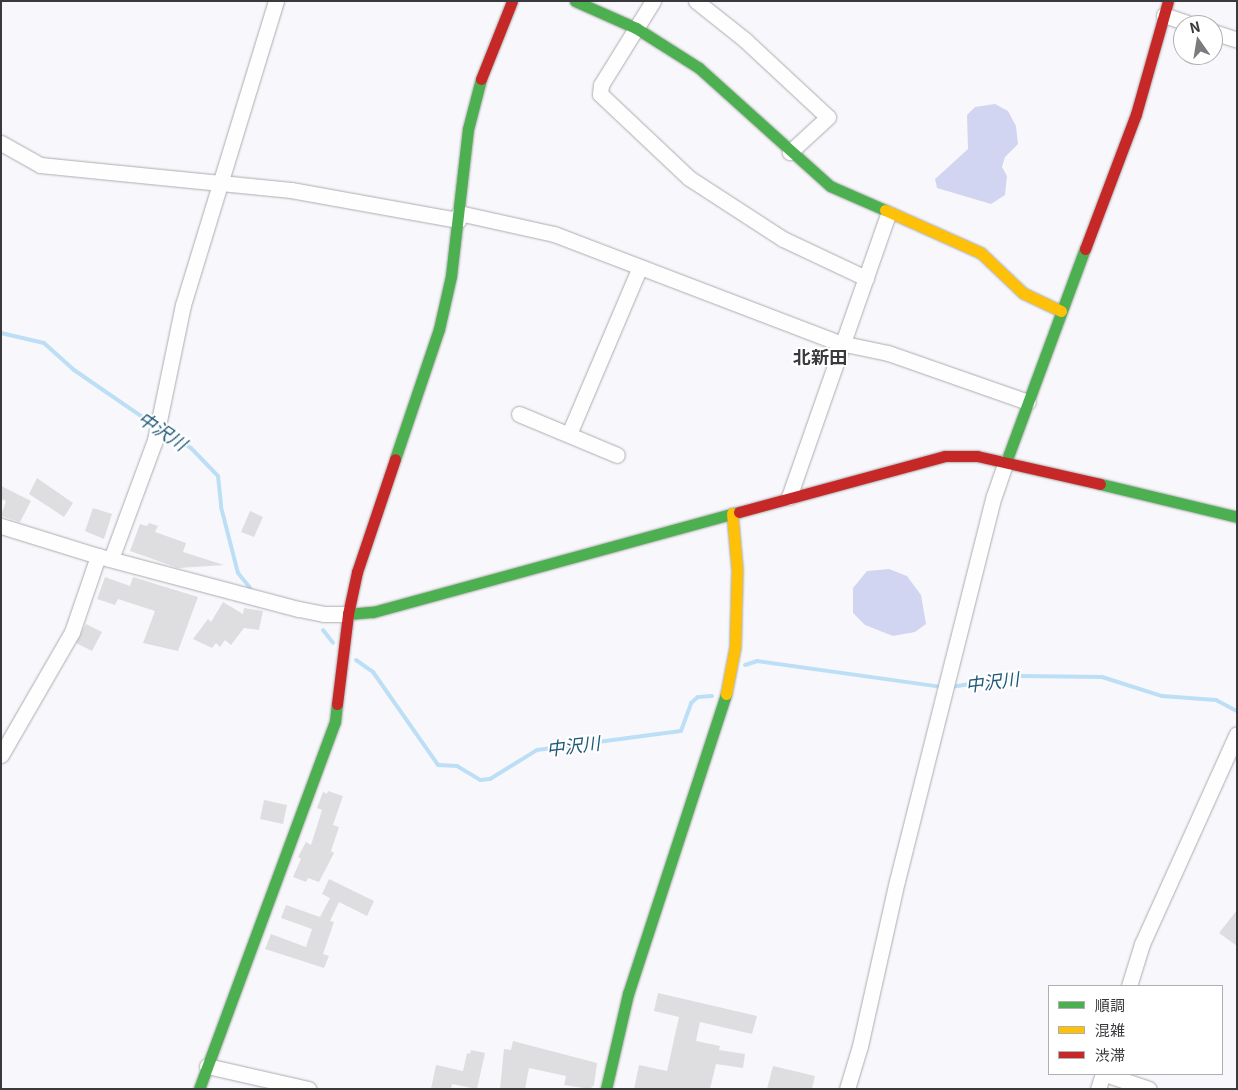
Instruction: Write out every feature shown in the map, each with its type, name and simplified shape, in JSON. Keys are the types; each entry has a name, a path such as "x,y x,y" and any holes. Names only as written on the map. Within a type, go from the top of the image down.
{"street":[{"path":"1,754 72,632 155,440 183,305 276,1"},
{"path":"199,1089 335,722 348,614 357,572 439,329 459,217 468,129 483,72 512,1"},
{"path":"575,1 636,28 699,68 790,152 830,186 888,214 920,224 981,253 1022,293 1061,311"},
{"path":"653,1 601,85 600,94 689,178 783,239 866,278"},
{"path":"696,1 732,28 828,116 790,152"},
{"path":"847,1089 860,1046 897,882 994,496 1061,311 1136,114 1166,8 1177,15"},
{"path":"1223,35 1237,40"},
{"path":"1,143 40,165 291,190 554,234 840,343 888,353 1028,402"},
{"path":"789,497 840,343 866,278 888,214"},
{"path":"569,434 640,268"},
{"path":"519,414 617,455"},
{"path":"1,526 104,557 299,609 324,614 348,614 373,612 945,456 977,456 1006,462 1237,517"},
{"path":"606,1089 628,994 730,681 735,648 737,569 732,513"},
{"path":"1129,985 1142,944 1237,734"},
{"path":"207,1066 308,1089"},
{"path":"1098,1089 1104,1075"},
{"path":"1107,1075 1148,1089"}],"shaded area":[{"path":"995,104 1008,111 1016,126 1018,144 1005,157 1002,167 1007,176 1005,195 991,204 937,188 935,179 968,149 967,115 975,107"},
{"path":"889,569 907,576 921,595 926,624 915,632 893,636 865,625 853,613 853,588 867,571"}],"building":[{"path":"37,478 73,503 64,517 29,494"},
{"path":"1,486 31,501 20,522 1,516 6,501 1,499"},
{"path":"93,508 112,514 104,539 85,531"},
{"path":"250,511 263,517 254,537 241,532"},
{"path":"149,523 158,526 155,532 186,543 183,552 224,565 178,568 130,551 140,524 147,526"},
{"path":"105,577 130,586 133,577 198,597 178,651 143,643 155,611 118,599 115,605 97,599"},
{"path":"223,602 243,614 244,608 263,611 259,630 244,628 231,645 225,640 220,647 216,643 212,648 193,639 208,619 211,622"},
{"path":"86,624 102,632 92,651 76,643"},
{"path":"328,791 343,796 333,825 339,827 331,851 334,853 319,882 308,878 306,882 293,877 301,859 298,857 306,842 311,845 322,810 317,808 323,792 327,794"},
{"path":"264,800 287,805 283,824 260,819"},
{"path":"329,879 374,901 367,916 339,902 330,921 334,922 323,954 329,956 324,968 265,949 271,934 306,947 312,929 281,918 286,905 320,917 330,898 322,894"},
{"path":"1237,910 1237,946 1219,933"},
{"path":"658,993 757,1016 752,1034 700,1022 696,1041 720,1046 719,1050 745,1054 743,1068 716,1064 710,1089 634,1089 639,1065 667,1071 679,1017 654,1011"},
{"path":"513,1041 597,1063 594,1085 590,1089 564,1085 566,1076 529,1068 525,1089 500,1089 504,1049 511,1050"},
{"path":"471,1050 485,1053 477,1089 452,1084 451,1089 431,1089 436,1065 463,1071 467,1053 470,1054"},
{"path":"773,1066 815,1076 812,1089 767,1089"}],"waterway":[{"name":"中沢川","path":"1,333 44,343 74,370 154,425"},
{"name":"中沢川","path":"160,428 191,448 218,476 221,507 238,573 250,588"},
{"name":"中沢川","path":"323,630 333,643"},
{"name":"中沢川","path":"356,660 373,672 438,765 457,766 480,780 490,779 537,750 681,731 691,703 698,697 712,696"},
{"name":"中沢川","path":"745,665 757,661 941,687"},
{"name":"中沢川","path":"951,687 1021,676 1102,677 1162,696 1216,700 1237,711"}],"traffic: fast":[{"path":"575,1 636,28 699,68 830,186 885,210"},
{"path":"395,459 439,329 451,276 468,129 481,79"},
{"path":"1006,462 1085,249"},
{"path":"1100,484 1237,517"},
{"path":"348,614 373,612 739,512"},
{"path":"606,1089 628,994 726,694"},
{"path":"199,1089 335,722 337,704"}],"traffic: slow":[{"path":"885,210 981,253 1023,293 1061,311"},
{"path":"726,694 735,647 737,569 732,513"}],"traffic: jam":[{"path":"481,79 512,1"},
{"path":"1085,249 1136,114 1168,1"},
{"path":"739,512 945,456 977,456 1100,484"},
{"path":"337,704 348,614 357,572 395,459"}],"district":[{"name":"北新田","path":"820,356"}]}
